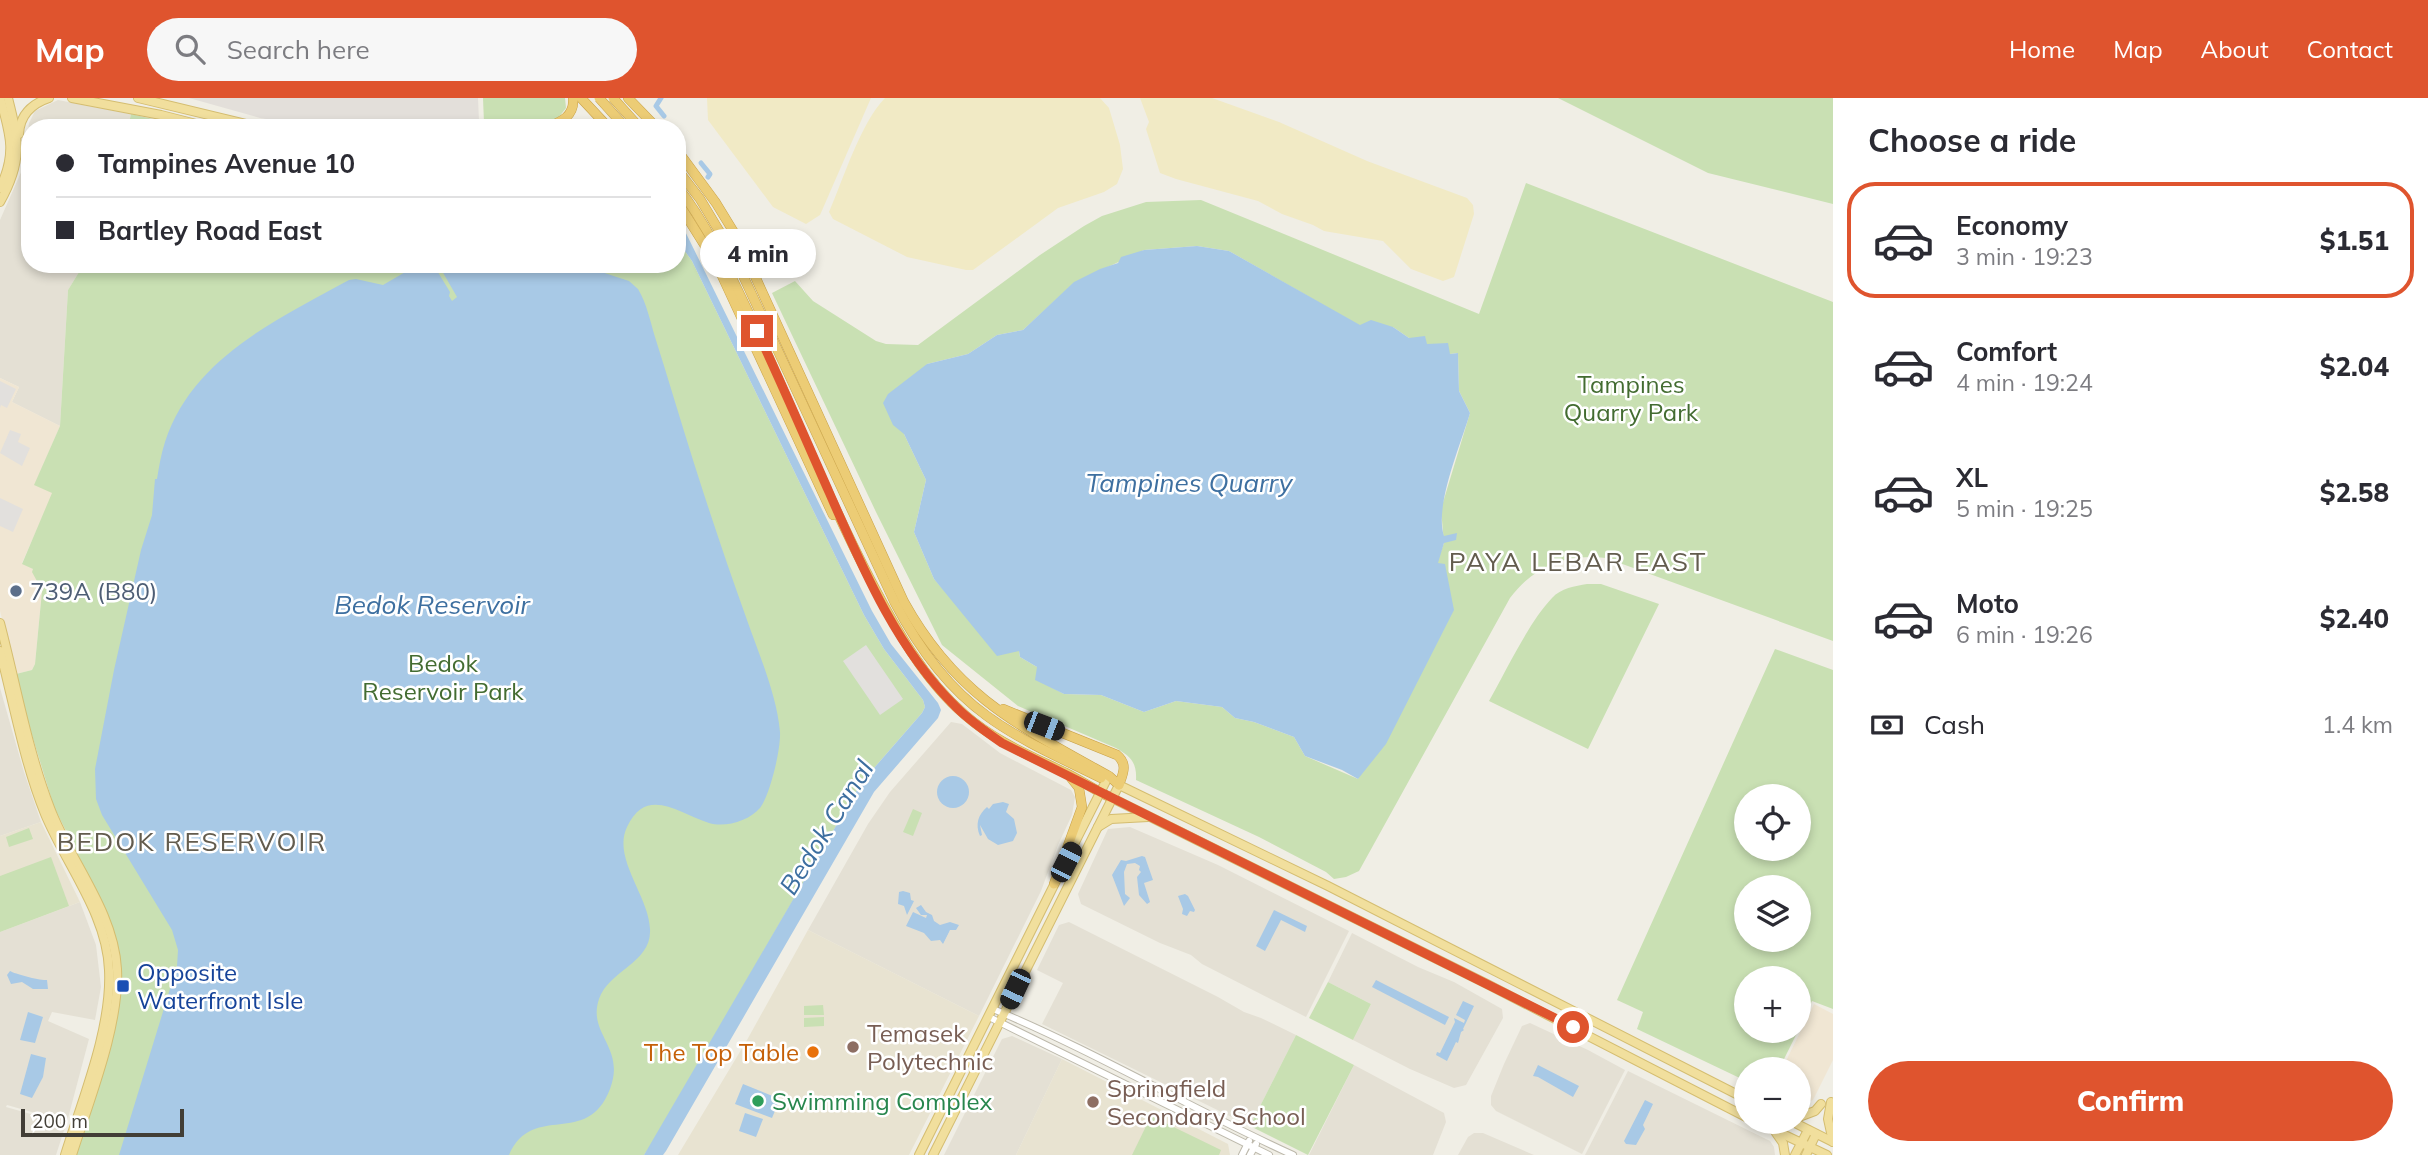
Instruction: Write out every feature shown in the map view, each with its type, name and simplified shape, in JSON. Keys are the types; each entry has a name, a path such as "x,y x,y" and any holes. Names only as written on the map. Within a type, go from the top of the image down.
{"highway":[{"path":"565,119 574,106 573,98"},
{"path":"581,98 601,119"},
{"path":"599,98 618,119"},
{"path":"613,98 630,119"},
{"path":"628,98 648,119"},
{"path":"686,162 738,239 904,602 917,625 949,667 993,708 1021,727 1109,776 1119,785"},
{"path":"686,181 723,236 895,603 927,655 967,699 986,715 1106,781 1119,785"},
{"path":"686,198 724,260 846,534"},
{"path":"686,216 716,265 817,483 904,642 955,706 1002,743 1112,798"},
{"path":"949,667 1008,712 1117,755 1124,768 1119,785"},
{"path":"1054,884 1082,807 1079,788 1068,775"}],"main road":[{"path":"0,98 9,132 11,160 0,188"},
{"path":"8,98 19,148"},
{"path":"22,119 32,105 48,98"},
{"path":"72,98 177,119"},
{"path":"138,98 227,119"},
{"path":"628,98 628,119"},
{"path":"0,118 9,132"},
{"path":"0,202 15,170 21,122"},
{"path":"0,623 45,793 57,824 104,919 116,959 117,990 111,1027 72,1155"},
{"path":"0,651 38,796 57,841 98,922 108,956 109,996 104,1026 65,1155"},
{"path":"919,1155 1106,781"},
{"path":"933,1155 1119,785 1328,886 1734,1093"},
{"path":"1112,798 1463,971 1734,1110"},
{"path":"1098,827 1111,819 1148,817"},
{"path":"1011,973 1015,978 1021,978"},
{"path":"1831,1102 1828,1119 1833,1142"},
{"path":"1811,1112 1821,1104"},
{"path":"933,1127 938,1132 944,1132"},
{"path":"1795,1155 1805,1148 1812,1132 1833,1142"},
{"path":"1777,1134 1783,1143 1785,1155"},
{"path":"1781,1134 1805,1148 1827,1155"}],"street":[{"path":"991,1013 1076,1047 1293,1155"},
{"path":"1002,1017 1072,1056 1269,1155"},
{"path":"1072,1056 1076,1047"},
{"path":"1250,1155 1255,1137"},
{"path":"1242,1155 1251,1146"}],"shaded area":[{"path":"189,98 478,98 479,119 260,118"},
{"path":"58,100 131,114 130,119 31,119 35,111"},
{"path":"21,172 21,273 78,273 68,290 60,426 12,402 19,387 0,378 0,220"},
{"path":"0,378 19,387 12,402 60,426 35,484 53,493 22,563 33,569 42,590 35,664 32,670 16,674 0,611"},
{"path":"0,381 16,389 7,408 1,405 0,408"},
{"path":"10,430 21,434 18,442 30,448 22,466 0,453"},
{"path":"0,498 23,509 13,532 0,526"},
{"path":"866,645 903,699 880,715 843,661"},
{"path":"0,688 41,822 0,836"},
{"path":"951,722 962,724 1000,753 1071,790 1075,797 1072,815 1041,891 979,1016 808,930 868,824 890,792"},
{"path":"41,822 80,902 0,932 0,836"},
{"path":"1130,827 1218,865 1349,931 1306,1017 1202,964 1191,955 1160,943 1081,904 1078,894 1108,829"},
{"path":"80,902 96,945 101,987 95,1020 52,1012 48,1021 89,1039 67,1122 7,1105 6,1107 66,1124 56,1155 0,1155 0,932"},
{"path":"1069,922 1244,1012 1296,1035 1250,1126 1042,1024 1063,983 1037,970 1059,925"},
{"name":"Temasek Polytechnic","path":"808,930 979,1016 909,1155 678,1155 747,1040"},
{"path":"1352,933 1454,982 1502,1009 1503,1018 1466,1085 1454,1088 1353,1040 1371,1004 1328,982"},
{"path":"1814,1004 1833,1014 1833,1060 1811,1101 1811,1057 1788,1057 1795,1043 1811,1043 1811,1010"},
{"path":"1530,1023 1625,1070 1582,1154 1496,1111 1491,1105 1491,1096 1522,1026"},
{"path":"1012,1036 1062,1059 1016,1155 944,1155 1002,1039"},
{"name":"Springfield Secondary School","path":"1062,1059 1228,1144 1230,1155 1016,1155"},
{"path":"1354,1065 1444,1113 1446,1122 1433,1155 1309,1155"},
{"path":"1628,1071 1734,1123 1734,1134 1756,1134 1770,1141 1775,1155 1585,1155"},
{"path":"1474,1133 1483,1133 1534,1155 1458,1155 1468,1137"}],"green space":[{"path":"483,98 565,98 566,108 557,119 484,119"},
{"path":"1558,98 1833,98 1833,204 1708,173"},
{"path":"131,114 153,119 130,119"},
{"name":"Tampines Quarry Park","path":"1526,183 1833,302 1833,641 1606,558 1578,558 1552,564 1530,578 1510,598 1359,871 1334,879 1326,872 1259,837 1136,780 1134,764 1125,754 1018,706 942,645 772,293 795,281 813,301 876,341 918,345 1040,255 1102,216 1146,202 1201,200 1479,314","holes":["1197,246 1229,251 1360,326 1393,327 1409,338 1450,354 1458,353 1459,391 1470,413 1441,509 1444,543 1358,779 1305,756 1294,737 1235,718 1222,707 1176,701 1144,712 1101,695 1064,694 1049,686 1037,667 1020,657 1019,651 1013,651 957,605 934,579 914,532 926,480 904,434 927,364 968,354 997,335 1023,330 1074,283 1144,250"]},
{"name":"Bedok Reservoir","path":"686,253 692,261 864,615 884,649 923,700 925,707 861,783 644,1155 76,1155 113,1034 120,990 101,901 54,807 16,674 32,670 35,664 42,591 37,590 38,583 33,569 22,564 52,493 34,485 60,426 68,290 78,273 686,273"},
{"path":"1587,584 1601,584 1659,604 1588,749 1489,701 1526,633 1543,608 1560,592"},
{"path":"1775,649 1833,670 1833,1009 1812,1001 1811,1003 1811,966 1734,966 1734,1043 1792,1043 1785,1057 1734,1057 1734,1075 1637,1029 1643,1012 1617,1000"},
{"path":"913,809 922,813 913,836 903,832"},
{"path":"29,828 33,839 9,847 6,837"},
{"path":"51,857 69,906 0,932 0,876"},
{"path":"1328,982 1371,1004 1353,1040 1309,1018"},
{"path":"823,1005 824,1015 804,1015 804,1006"},
{"path":"824,1017 824,1026 804,1027 804,1018"},
{"path":"1296,1035 1354,1065 1308,1155 1250,1126"},
{"path":"1151,1116 1221,1150 1219,1155 1132,1155"}],"sand":[{"path":"707,98 871,98 820,215 806,224 773,207 708,120"},
{"path":"885,98 1100,98 1109,108 1120,145 1123,169 1117,184 1104,192 1058,208 973,270 907,257 833,219 829,212 860,136"},
{"path":"1140,98 1212,98 1279,122 1367,161 1467,198 1473,205 1474,214 1454,277 1443,281 1411,269 1383,241 1324,231 1258,201 1160,173 1146,129 1149,122"}],"water":[{"path":"686,233 872,611 891,644 941,710 938,718 874,792 666,1151 663,1155 644,1155 861,783 925,707 923,700 884,649 864,615 686,253"},
{"name":"Tampines Quarry","path":"1197,246 1229,251 1360,325 1371,320 1393,327 1409,338 1425,336 1427,344 1448,343 1450,354 1458,353 1459,391 1470,413 1445,492 1443,508 1444,536 1457,533 1456,540 1444,543 1438,563 1445,564 1454,610 1386,744 1358,779 1305,756 1294,737 1235,718 1222,707 1176,701 1144,712 1101,695 1064,694 1035,680 1037,667 1020,657 1019,651 997,656 934,579 914,532 926,480 904,434 893,425 883,403 888,394 927,364 968,354 997,335 1023,330 1074,282 1118,263 1121,257 1144,250"},
{"name":"Bedok Reservoir","path":"404,273 438,273 450,292 452,301 457,297 443,273 605,273 629,281 638,289 771,690 780,732 771,783 760,808 750,817 736,822 722,825 709,823 675,809 654,805 644,807 635,814 627,827 624,851 648,916 649,941 637,958 604,989 599,999 598,1022 610,1051 614,1075 600,1107 588,1117 532,1130 519,1139 509,1155 119,1155 177,966 178,950 172,930 102,815 96,799 95,769 114,670 141,550 152,515 155,479 165,442 178,413 195,387 216,364 240,344 349,280 383,285"},
{"path":"953,776 964,781 969,792 964,803 953,808 942,803 937,792 942,781"},
{"path":"993,804 1009,804 1006,812 1014,819 1017,833 1013,841 998,845 988,839 980,825 980,836 978,824 981,813 987,807 989,809"},
{"path":"1145,857 1153,880 1144,883 1150,902 1147,904 1139,895 1137,877 1141,872 1140,866 1135,863 1127,864 1124,872 1125,894 1130,898 1124,906 1112,875 1121,860"},
{"path":"899,892 910,893 911,900 914,901 907,915 904,906 898,904"},
{"path":"1185,894 1195,910 1190,911 1187,916 1182,914 1178,896"},
{"path":"921,905 940,925 950,922 959,925 956,930 950,930 943,944 940,940 931,941 924,933 906,926 913,912 926,918 927,915 921,915 916,908"},
{"path":"1274,910 1307,926 1305,932 1281,920 1265,951 1256,946"},
{"path":"10,971 47,980 48,989 33,989 22,982 11,984 7,975"},
{"path":"1376,980 1449,1017 1445,1025 1372,987"},
{"path":"1463,1001 1474,1006 1447,1061 1436,1055 1437,1052 1440,1053 1455,1022 1454,1018 1464,1023 1465,1020 1456,1015"},
{"path":"28,1012 43,1017 35,1043 20,1040"},
{"path":"31,1054 46,1058 43,1077 32,1098 20,1094"},
{"path":"1538,1065 1579,1086 1573,1097 1533,1076"},
{"name":"Swimming Complex","path":"743,1084 780,1099 772,1118 735,1104"},
{"path":"1645,1100 1653,1104 1643,1125 1645,1129 1636,1145 1626,1144 1624,1141"},
{"path":"745,1113 763,1119 756,1137 739,1131"}],"waterway":[{"name":"Bedok Canal","path":"661,98 656,106 664,116"},
{"name":"Bedok Canal","path":"701,163 710,174 708,177"}],"place":[{"name":"739A (B80)","path":"16,591"},
{"name":"Opposite Waterfront Isle","path":"123,986"},
{"name":"Temasek Polytechnic","path":"853,1047"},
{"name":"The Top Table","path":"813,1052"},
{"name":"Swimming Complex","path":"758,1101"},
{"name":"Springfield Secondary School","path":"1093,1102"}],"district":[{"name":"PAYA LEBAR EAST","path":"1578,561"},
{"name":"BEDOK RESERVOIR","path":"192,841"}],"route":[{"path":"757,331 846,534 890,619 924,670 965,715 1002,743 1573,1027"}],"park label":[{"name":"Bedok Reservoir Park","path":"443,677"}]}
